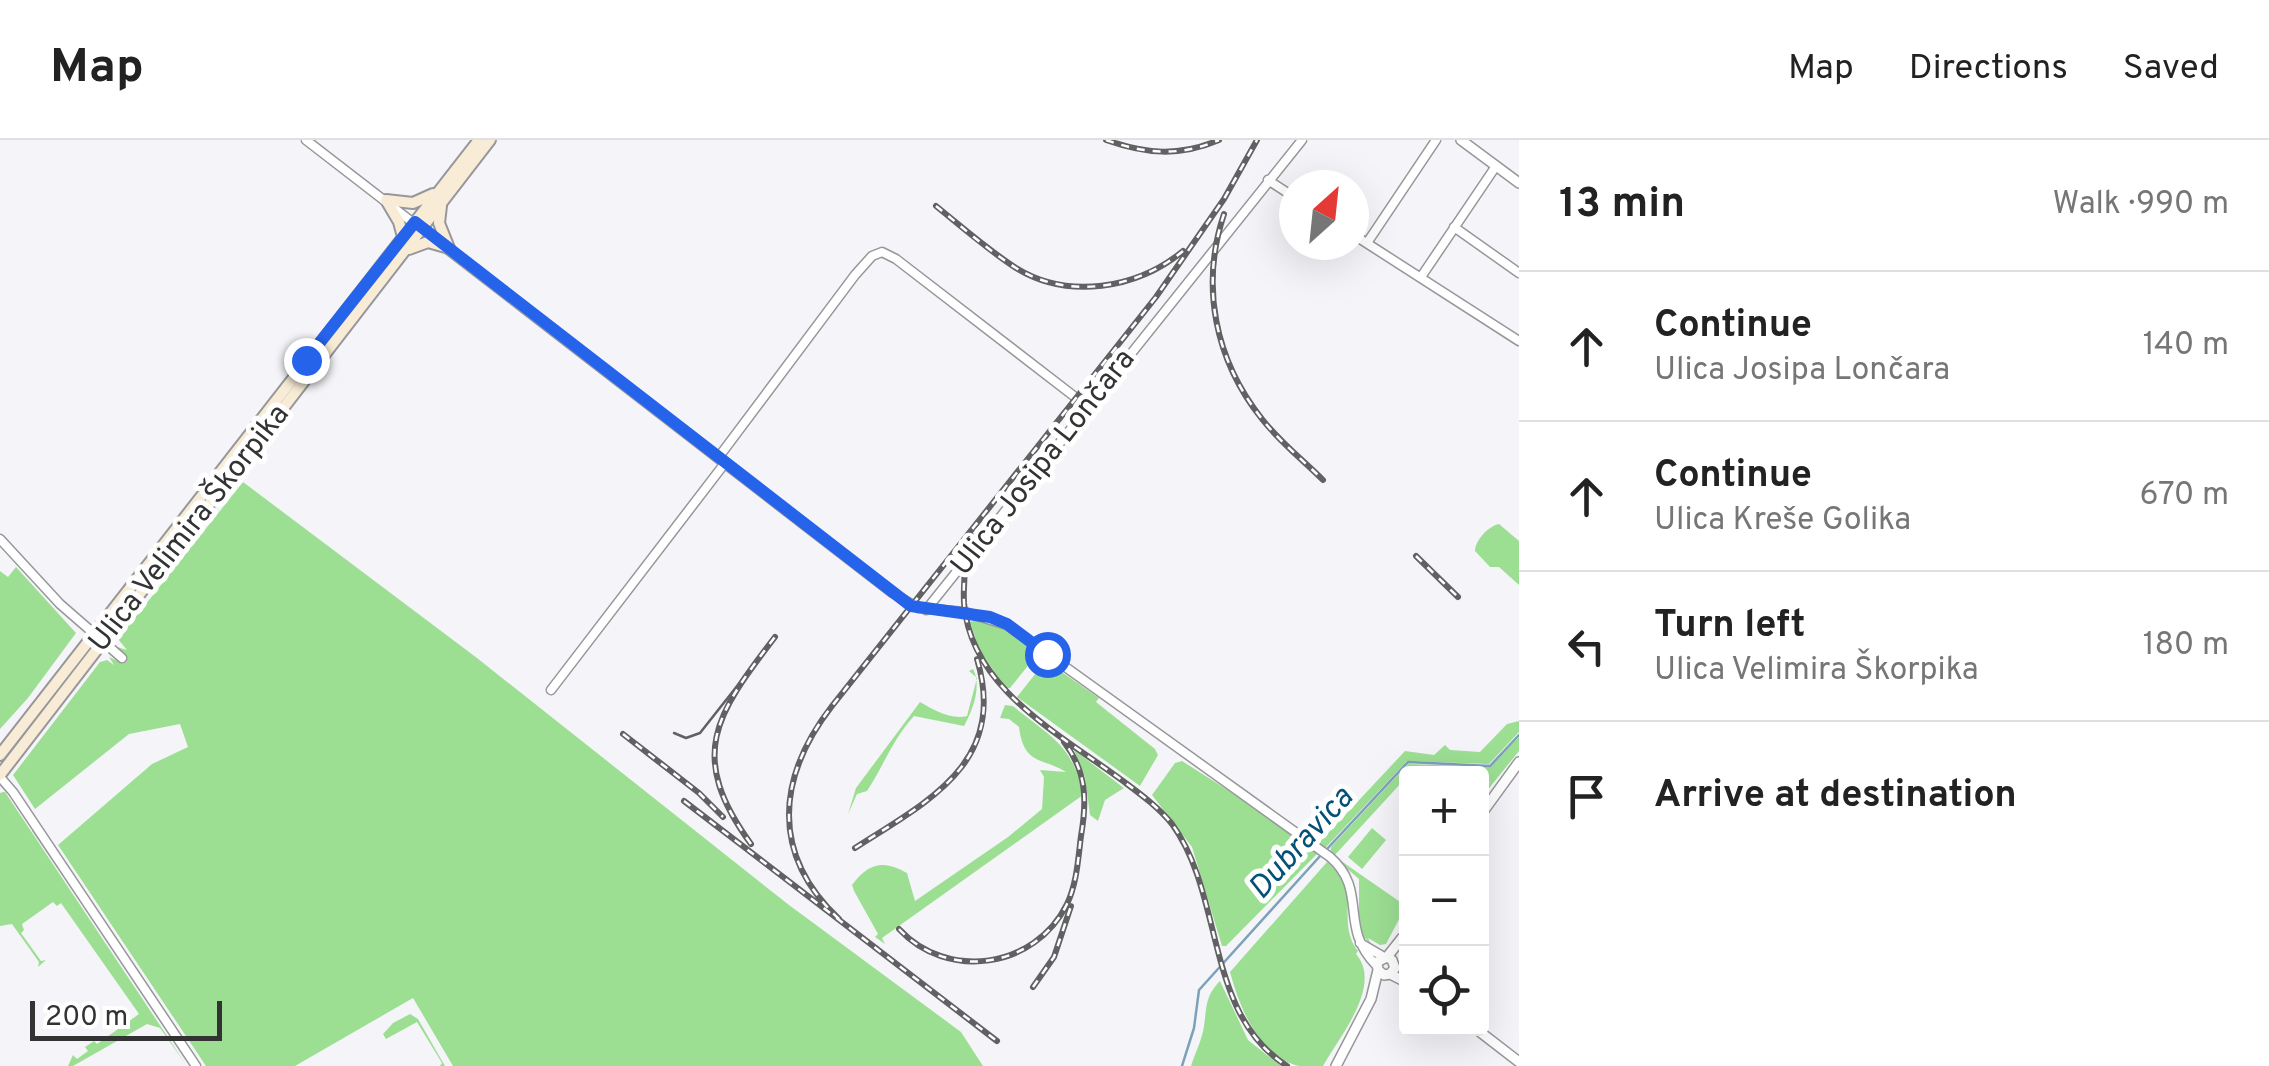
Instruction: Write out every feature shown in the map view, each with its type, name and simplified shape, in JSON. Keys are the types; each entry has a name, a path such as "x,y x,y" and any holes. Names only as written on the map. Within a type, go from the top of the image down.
{"main road":[{"name":"Ulica Velimira Škorpika","path":"0,755 99,638 404,252 444,186 479,140"},
{"name":"Ulica Velimira Škorpika","path":"0,776 99,638 403,237 442,201 490,140"},
{"path":"386,200 414,203 444,186"},
{"path":"386,200 403,237"},
{"path":"442,201 438,223 449,248"},
{"path":"404,252 424,242 449,248"}],"street":[{"path":"306,140 891,592 911,606 926,610"},
{"name":"Ulica Josipa Lončara","path":"926,610 1302,140"},
{"path":"1369,240 1436,140"},
{"path":"1461,140 1519,183"},
{"path":"1421,277 1496,166"},
{"path":"1268,180 1279,187"},
{"path":"1454,226 1519,273"},
{"path":"1369,244 1518,339"},
{"path":"550,690 872,256 882,252 896,259 1088,407"},
{"path":"0,539 122,658"},
{"name":"Ulica Josipa Lončara","path":"926,610 965,612 1007,624 1330,857 1350,880 1360,943 1386,966"},
{"path":"1489,803 1519,762"},
{"path":"0,776 196,1066"},
{"path":"1336,1066 1399,942"},
{"path":"1386,966 1399,974"},
{"path":"1485,1036 1519,1062"}],"green space":[{"path":"243,482 477,658 789,905 961,1032 983,1066 453,1066 413,998 295,1066 206,1066 58,845 152,764 188,747 180,724 129,734 35,809 13,775 100,662 107,660 114,665 109,657 118,661 123,655 117,647 127,650 118,639"},
{"path":"1499,524 1519,541 1519,585 1499,567 1490,567 1475,551 1483,534"},
{"path":"16,567 76,633 0,729 0,571 8,577"},
{"path":"979,619 1003,626 1035,651 1036,656 1010,688 1006,688 980,651 970,622"},
{"path":"1053,666 1099,698 1096,702 1155,749 1158,755 1140,786 1017,697 1036,673"},
{"path":"976,681 975,698 964,726 914,716 867,791 857,794 848,814 856,788 920,702 949,715 967,716"},
{"path":"1005,705 1013,706 1058,743 1073,764 1083,795 882,938 885,944 875,937 878,934 854,891 852,885 858,877 877,866 899,869 907,873 915,901 1042,809 1044,777 1040,770 1066,772 1030,754 1021,740 1019,727 1000,718"},
{"path":"1519,721 1519,732 1489,764 1407,761 1325,848 1317,845 1405,751 1434,755 1445,745 1450,750 1480,752 1507,724"},
{"path":"1519,737 1519,751 1489,788 1490,767"},
{"path":"1074,750 1124,788 1105,800 1098,821 1090,815 1085,777"},
{"path":"1182,761 1317,854 1226,946 1222,946 1192,847 1152,795 1175,763"},
{"path":"1399,774 1399,785 1334,856 1399,901 1399,919 1386,944 1368,938 1372,946 1359,931 1359,879 1330,854 1331,847"},
{"path":"5,792 187,1066 160,1028 147,1024 68,1066 73,1055 77,1059 88,1051 85,1047 94,1041 97,1044 139,1014 61,903 57,906 53,902 22,924 21,933 41,961 46,960 38,967 39,962 12,924 0,926 0,793"},
{"path":"1372,828 1386,840 1362,869 1348,857"},
{"path":"33,829 152,1007 32,831"},
{"path":"1327,862 1344,885 1349,929 1365,980 1356,1010 1323,1066 1299,1066 1285,1061 1262,1041 1245,1014 1230,972"},
{"path":"1220,981 1248,1040 1281,1066 1191,1066 1209,997"},
{"path":"410,1014 418,1019 445,1066 440,1066 442,1063 417,1022 386,1039 383,1034 393,1023"}],"waterway":[{"name":"Dubravica","path":"1327,849 1408,762 1490,766 1519,735"},
{"name":"Dubravica","path":"1182,1066 1194,1028 1199,990 1321,855"}],"tram line":[{"path":"674,733 686,738 700,733 745,676"}],"railway":[{"path":"1106,140 1162,152 1219,140"},
{"path":"839,919 801,868 792,842 792,787 814,733 1156,297 1224,199 1257,140"},
{"path":"936,206 1016,268 1058,284 1080,287 1124,282 1165,264 1183,251"},
{"path":"1224,214 1213,268 1216,321 1223,347 1233,372 1262,419 1323,480"},
{"path":"974,536 965,570 964,603 970,634 984,662 1024,709 1139,793 1172,824 1201,885 1228,985 1241,1016 1260,1043 1287,1066"},
{"path":"1416,556 1458,597"},
{"path":"751,844 719,786 716,737 737,690 775,637"},
{"path":"855,848 934,795 971,752 981,726 984,695 977,659"},
{"path":"623,734 699,793 723,817"},
{"path":"899,929 919,946 965,961 1012,954 1034,943 1053,926 1073,888 1084,811 1081,776 1064,742"},
{"path":"684,801 997,1041"},
{"path":"1033,987 1054,957 1071,906"}],"route":[{"path":"306,360 415,222 911,606 990,617 1007,624 1047,654"}]}
